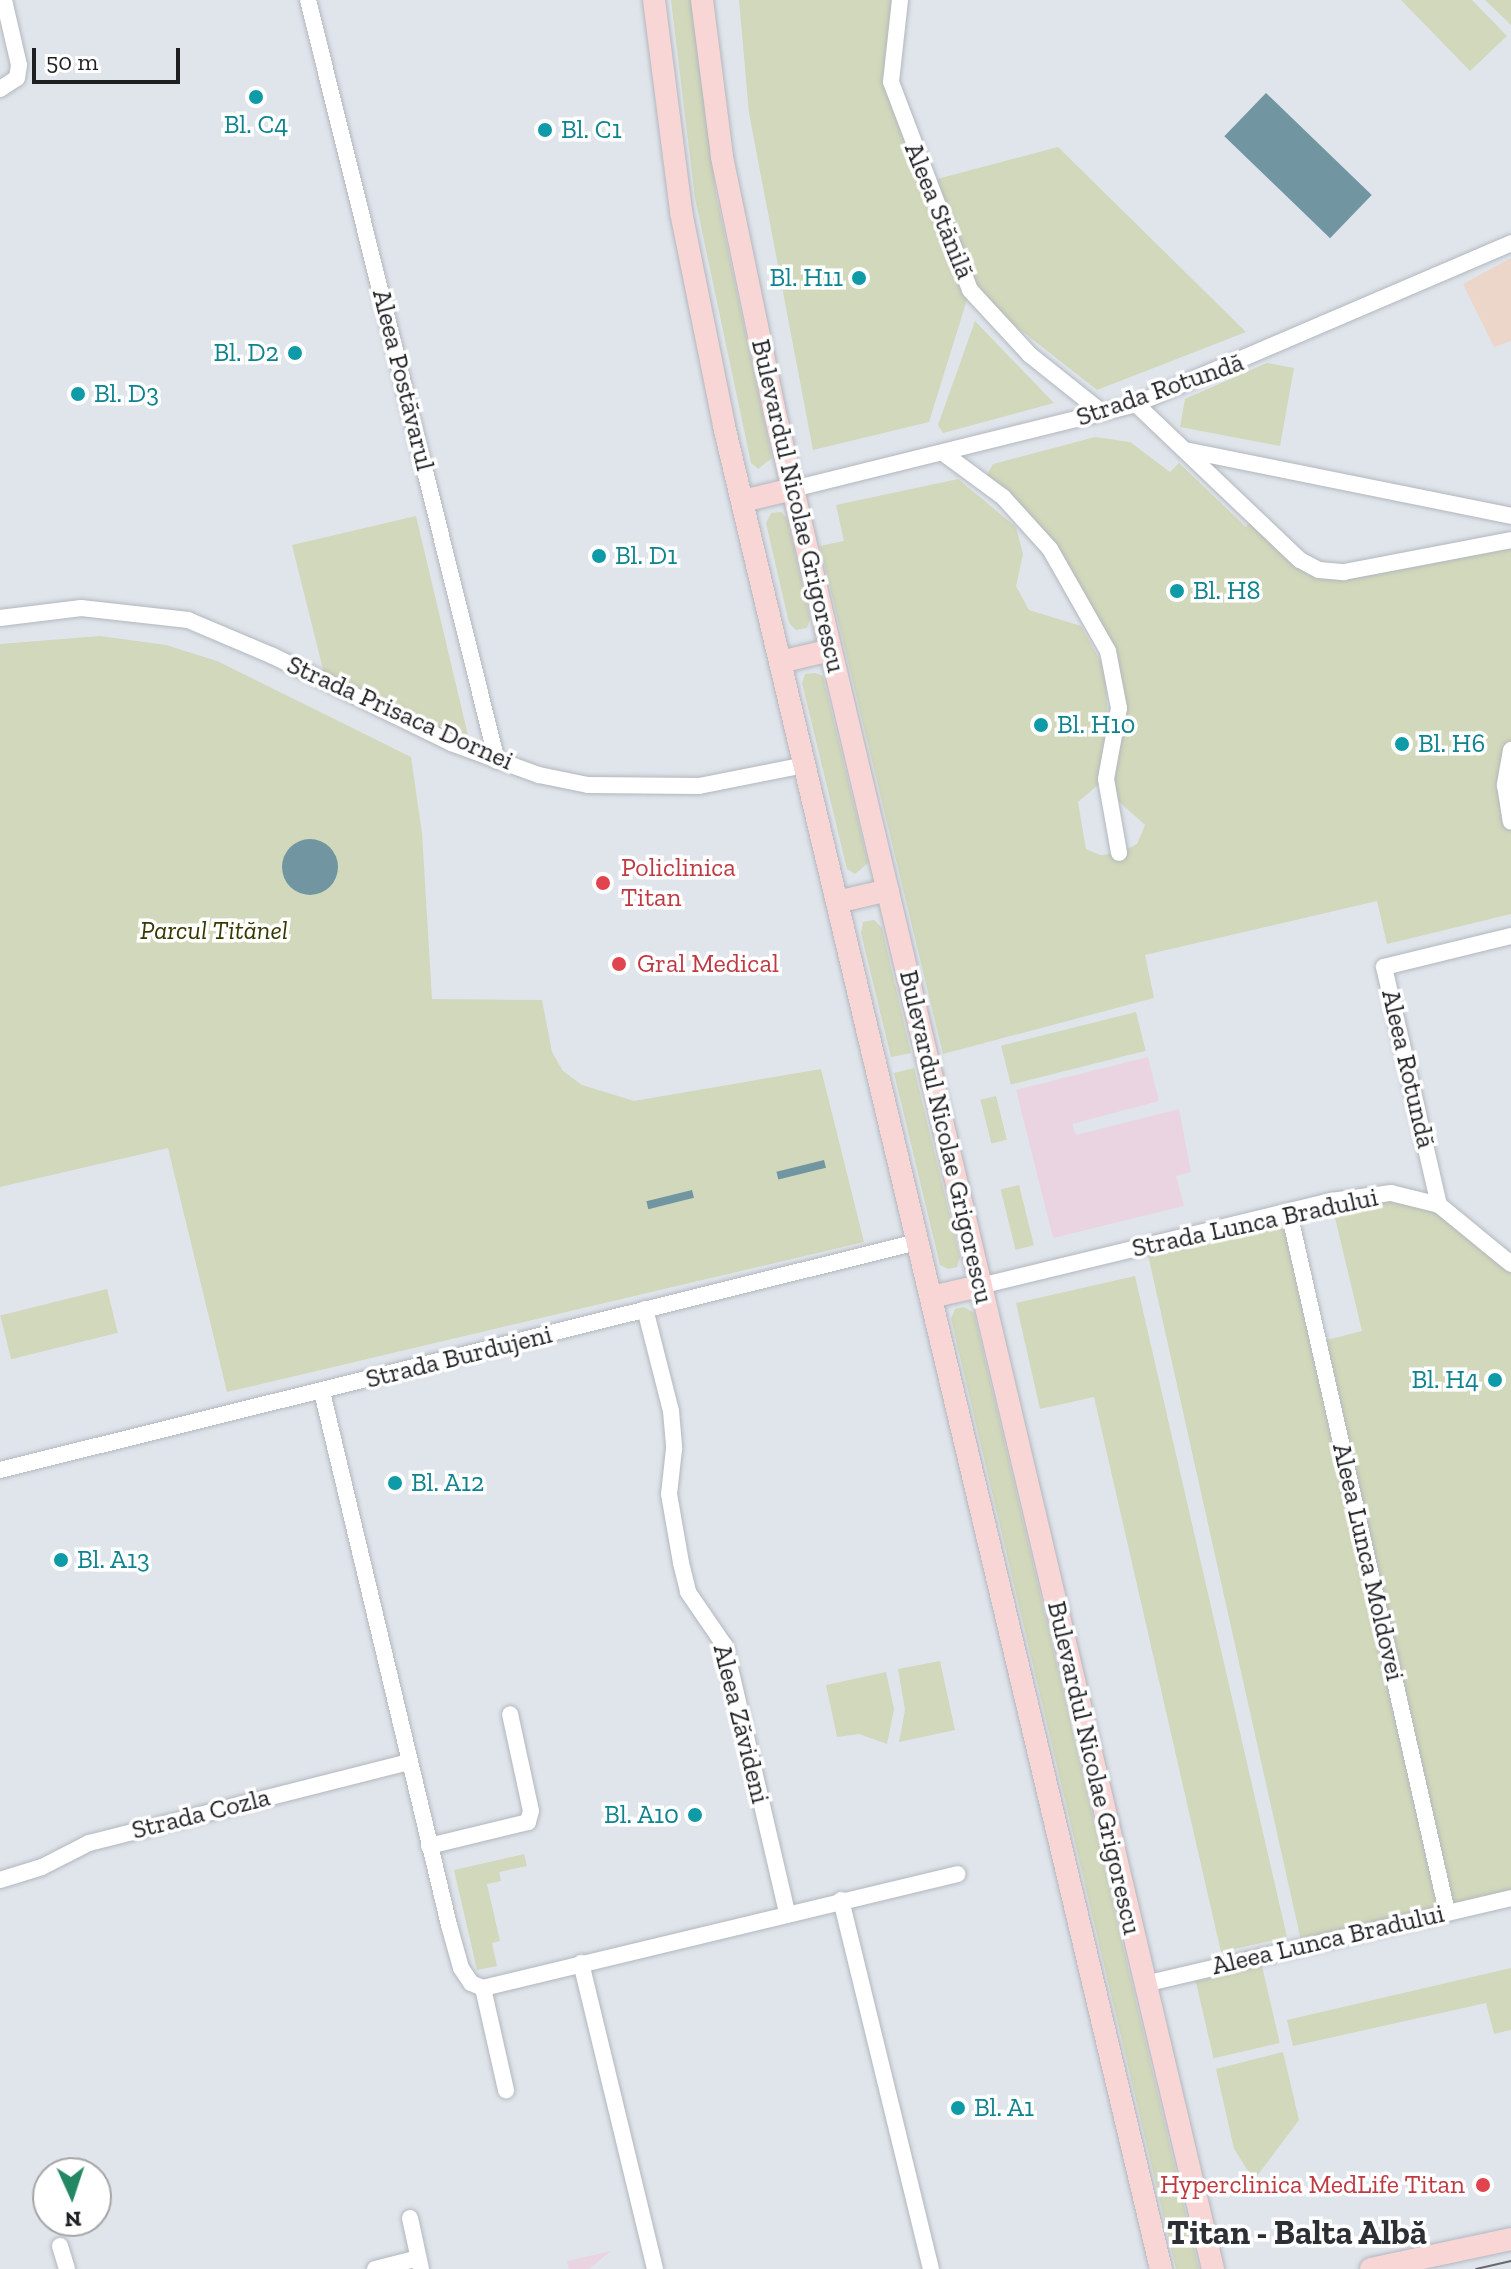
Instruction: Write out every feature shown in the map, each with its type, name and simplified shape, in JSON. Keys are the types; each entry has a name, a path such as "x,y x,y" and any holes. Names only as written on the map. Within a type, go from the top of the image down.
{"main road":[{"name":"Bulevardul Nicolae Grigorescu","path":"654,0 681,212 743,501 1161,2269"},
{"name":"Bulevardul Nicolae Grigorescu","path":"702,0 731,207 793,489 1213,2269"},
{"path":"743,501 793,489"},
{"path":"780,662 831,650"},
{"path":"837,902 888,890"},
{"path":"931,1297 980,1286"},
{"path":"1371,2269 1511,2239"}],"street":[{"path":"0,89 17,78 19,65 4,0"},
{"name":"Aleea Postăvarul","path":"308,0 497,761"},
{"name":"Aleea Stănilă","path":"900,0 891,82 970,290 1030,355 1103,413"},
{"name":"Strada Rotundă","path":"793,489 946,455 1136,404 1511,243"},
{"path":"1136,404 1300,560 1319,570 1344,572 1511,540"},
{"path":"1185,450 1511,516"},
{"path":"946,455 1003,497 1050,549 1108,651 1119,708 1106,769 1119,853"},
{"name":"Strada Prisaca Dornei","path":"0,618 81,608 188,620 497,761 588,785 642,788 721,783 805,765"},
{"path":"1511,750 1505,785 1511,822"},
{"name":"Aleea Rotundă","path":"1439,1205 1384,967 1511,936"},
{"name":"Strada Lunca Bradului","path":"980,1286 1289,1212 1391,1193 1439,1205 1511,1264"},
{"name":"Aleea Lunca Moldovei","path":"1289,1212 1447,1912"},
{"name":"Strada Burdujeni","path":"0,1470 917,1242"},
{"name":"Aleea Zăvideni","path":"645,1309 671,1411 674,1449 669,1494 681,1563 688,1592 725,1646 787,1913"},
{"path":"322,1392 429,1846 461,1968 471,1983 483,1988 958,1874"},
{"path":"429,1846 528,1822 531,1811 510,1714"},
{"name":"Strada Cozla","path":"0,1880 42,1867 89,1843 408,1762"},
{"name":"Aleea Lunca Bradului","path":"1145,1984 1511,1898"},
{"path":"841,1900 931,2269"},
{"path":"581,1963 655,2269"},
{"path":"483,1988 506,2090"},
{"path":"375,2269 419,2264 410,2218"},
{"path":"60,2246 67,2269"}],"shaded area":[{"path":"1511,258 1511,341 1494,347 1463,284"},
{"path":"1148,1057 1159,1101 1072,1124 1076,1135 1179,1109 1191,1172 1176,1176 1184,1206 1053,1238 1016,1090"},
{"path":"611,2251 589,2269 569,2269 567,2261"}],"green space":[{"path":"671,0 692,0 716,194 772,458 758,469 751,463 695,198"},
{"path":"739,0 900,0 891,67 926,182 1058,147 1246,332 1097,390 970,290 929,422 813,450 749,113"},
{"path":"1401,0 1472,0 1507,36 1470,71"},
{"path":"1485,0 1511,0 1511,25"},
{"path":"975,321 1054,403 943,433 938,425"},
{"path":"1267,363 1294,368 1280,446 1180,427 1185,399"},
{"path":"1095,437 1130,442 1170,472 1179,463 1246,527 1255,517 1319,570 1511,540 1511,914 1387,944 1377,901 1145,955 1154,998 943,1054 820,546 844,541 836,505 958,479 1016,527 1023,554 1016,586 1029,610 1081,626 1105,669 1108,720 1099,784 1078,802 1086,849 1100,855 1119,853 1137,844 1145,825 1107,791 1118,695 1065,572 983,482 993,464"},
{"path":"781,512 787,518 810,619 807,628 796,630 789,623 766,523 771,513"},
{"path":"416,516 471,748 326,681 292,545"},
{"name":"Parcul Titănel","path":"100,636 166,645 217,661 411,757 422,833 432,999 542,1000 552,1052 563,1071 582,1085 634,1101 821,1069 864,1242 227,1392 168,1148 0,1187 0,644"},
{"path":"805,674 823,676 868,863 855,874 847,869 802,683"},
{"path":"874,920 882,928 911,1053 891,1057 861,933 863,922"},
{"path":"1136,1012 1146,1051 1011,1084 1001,1046"},
{"path":"914,1068 960,1257 957,1267 948,1269 940,1265 894,1073"},
{"path":"996,1096 1007,1140 991,1144 980,1100"},
{"path":"1019,1185 1034,1245 1016,1250 1001,1190"},
{"path":"1413,1196 1511,1264 1511,1898 1302,1945 1146,1246 1289,1212 1319,1342 1362,1331 1331,1201"},
{"path":"1135,1276 1287,1937 1221,1952 1094,1397 1040,1409 1016,1303"},
{"path":"107,1289 118,1333 11,1359 0,1316"},
{"path":"964,1307 974,1313 1199,2269 1176,2269 951,1319 955,1309"},
{"path":"940,1661 955,1730 899,1742 905,1710 898,1669"},
{"path":"886,1672 894,1709 887,1744 859,1734 837,1737 826,1685"},
{"path":"524,1854 527,1866 499,1872 501,1881 487,1884 500,1941 492,1943 497,1966 477,1970 454,1870"},
{"path":"1262,1966 1280,2043 1214,2058 1196,1981"},
{"path":"1511,1968 1511,2030 1494,2034 1486,2003 1293,2046 1287,2020"},
{"path":"1283,2052 1299,2120 1254,2180 1234,2149 1216,2069"}],"water":[{"path":"1266,93 1372,195 1330,238 1224,136"},
{"path":"310,839 330,847 338,867 330,887 310,895 290,887 282,867 290,847"},
{"path":"824,1160 826,1168 778,1180 776,1172"},
{"path":"692,1190 694,1198 648,1209 646,1201"}],"tram line":[{"path":"1476,2269 1511,2261"}],"place":[{"name":"Bl. C4","path":"256,97"},
{"name":"Bl. C1","path":"545,130"},
{"name":"Bl. H11","path":"859,278"},
{"name":"Bl. D2","path":"295,353"},
{"name":"Bl. D3","path":"78,394"},
{"name":"Bl. D1","path":"599,556"},
{"name":"Bl. H8","path":"1177,591"},
{"name":"Bl. H10","path":"1041,725"},
{"name":"Bl. H6","path":"1402,744"},
{"name":"Policlinica Titan","path":"603,883"},
{"name":"Gral Medical","path":"619,964"},
{"name":"Bl. H4","path":"1495,1380"},
{"name":"Bl. A12","path":"395,1483"},
{"name":"Bl. A13","path":"61,1560"},
{"name":"Bl. A10","path":"695,1815"},
{"name":"Bl. A1","path":"958,2108"},
{"name":"Hyperclinica MedLife Titan","path":"1483,2185"}],"district":[{"name":"Titan - Balta Albă","path":"1297,2233"}]}
